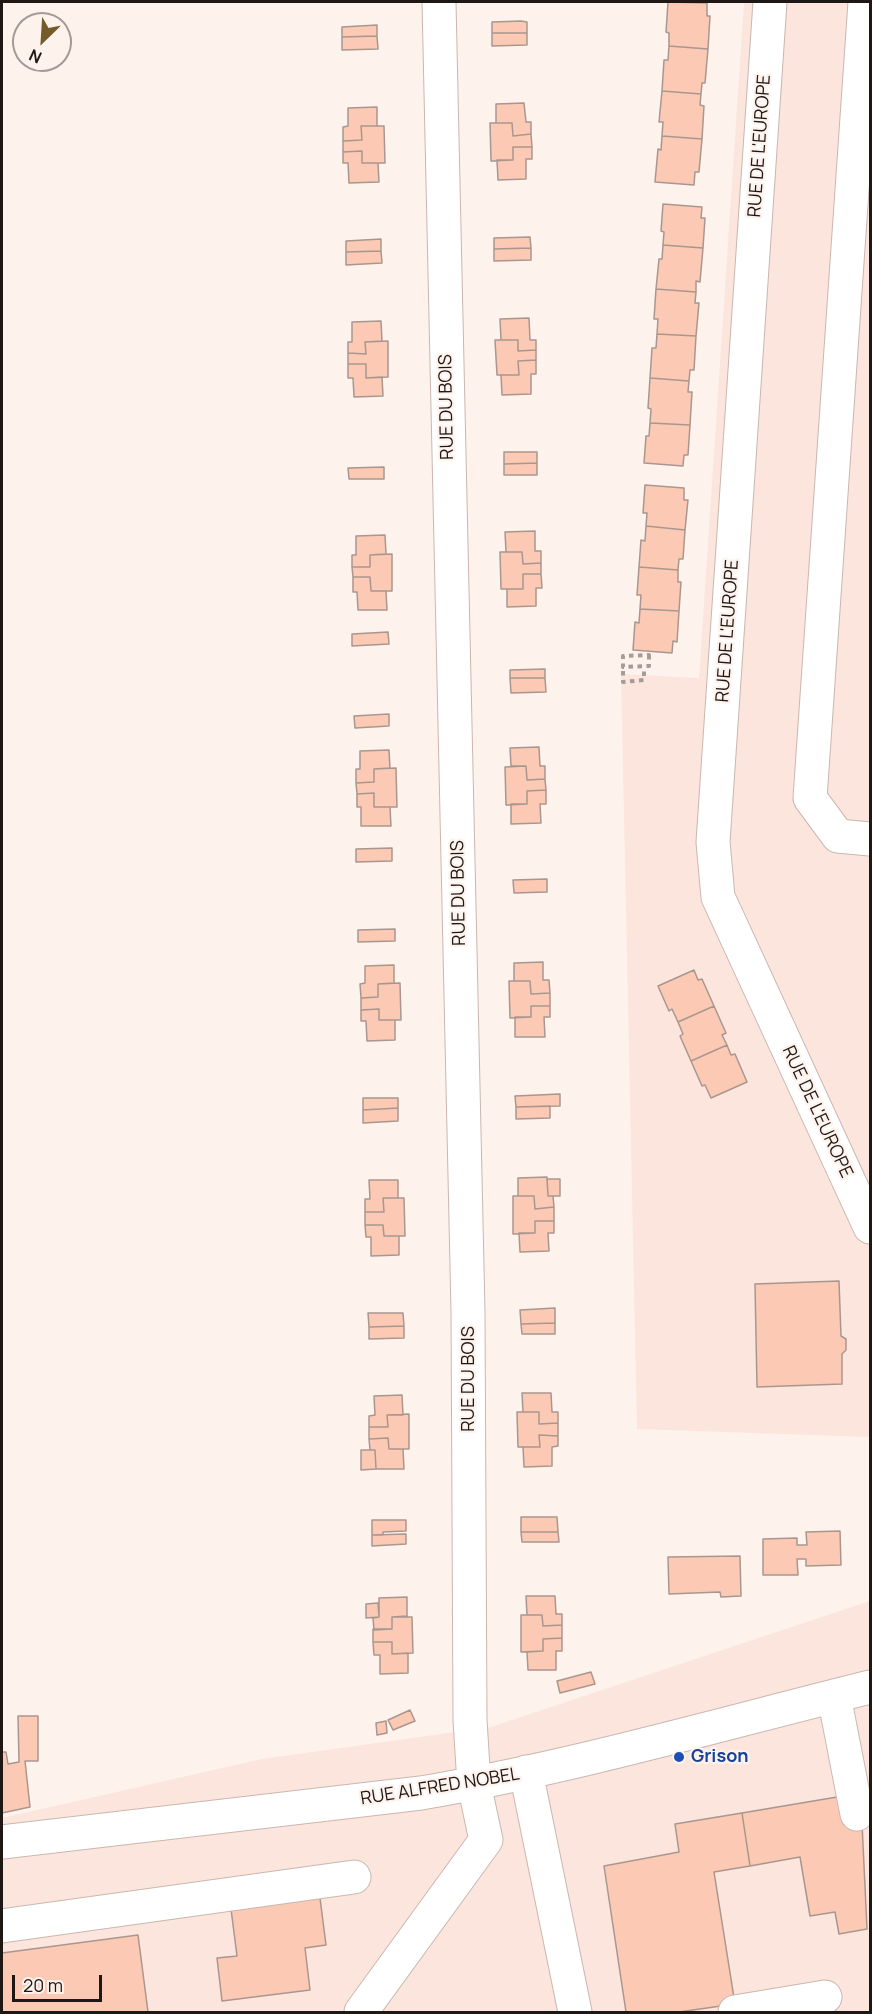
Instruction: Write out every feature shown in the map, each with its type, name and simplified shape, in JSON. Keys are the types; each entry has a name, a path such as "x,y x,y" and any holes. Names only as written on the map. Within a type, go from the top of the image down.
{"street":[{"name":"RUE DU BOIS","path":"361,2013 486,1840 474,1784 470,1720 468,1299 439,2"},
{"name":"RUE DE L'EUROPE","path":"770,2 713,842 718,897 870,1227"},
{"path":"865,2 810,798 838,836 870,839"},
{"name":"RUE ALFRED NOBEL","path":"2,1842 421,1793 474,1784 870,1687"},
{"path":"834,1696 857,1814"},
{"path":"526,1773 575,2013"},
{"path":"2,1926 354,1877"},
{"path":"735,2013 825,1997"}],"path":[{"path":"623,669 649,666 649,655 623,656 623,669 623,682 644,680 644,670"}],"shaded area":[{"path":"744,2 870,2 870,1437 637,1429 621,674 699,678"},
{"path":"870,1601 870,2012 2,2012 2,1818 262,1759 491,1727"}],"building":[{"path":"668,2 707,3 707,16 710,16 708,49 669,46 669,33 666,32"},
{"path":"492,22 527,22 527,33 492,33"},
{"path":"377,25 377,36 342,37 342,27"},
{"path":"492,33 527,33 527,45 492,46"},
{"path":"377,36 378,49 342,50 342,37"},
{"path":"669,46 708,49 705,83 702,83 701,94 662,91 664,60 668,60"},
{"path":"662,91 701,94 700,105 704,106 702,139 662,136 663,122 659,122"},
{"path":"524,103 526,122 531,122 531,134 513,136 512,123 496,123 496,104"},
{"path":"377,107 377,126 361,126 362,140 343,141 343,127 348,126 348,108"},
{"path":"490,123 512,123 513,136 531,134 532,147 513,147 513,160 491,161"},
{"path":"361,126 384,126 385,163 362,163 362,151 343,152 343,141 362,140"},
{"path":"662,136 702,139 699,172 695,172 694,185 655,182 658,149 661,150"},
{"path":"513,147 532,147 532,159 526,159 526,179 498,180 497,160 513,160"},
{"path":"362,151 362,163 378,163 379,182 349,183 348,163 343,163 343,152"},
{"path":"663,204 702,207 701,218 705,218 703,248 663,245 664,232 661,231"},
{"path":"530,237 531,248 494,249 494,238"},
{"path":"381,239 381,251 346,252 346,241"},
{"path":"663,245 703,248 700,282 696,281 696,292 656,289"},
{"path":"531,248 531,260 494,261 494,249"},
{"path":"381,251 382,263 346,265 346,252"},
{"path":"656,289 696,292 695,303 699,303 696,336 657,334 658,319 654,319"},
{"path":"529,318 530,340 536,340 536,350 518,351 518,340 501,340 500,319"},
{"path":"381,321 382,341 365,342 366,354 348,353 348,342 352,342 352,322"},
{"path":"657,334 696,336 694,370 690,370 689,381 650,378 652,348 656,348"},
{"path":"495,340 518,340 518,351 536,350 536,360 518,361 519,375 497,375"},
{"path":"388,341 388,377 366,378 366,364 348,364 348,353 366,354 365,342"},
{"path":"536,360 536,374 531,374 531,394 502,395 501,375 519,375 518,361"},
{"path":"348,364 366,364 366,378 382,377 383,396 354,397 353,378 348,378"},
{"path":"650,378 689,381 688,392 692,392 690,425 650,423 651,409 648,408"},
{"path":"650,423 690,425 688,455 684,455 683,466 644,463 646,436 649,436"},
{"path":"504,452 537,452 537,463 504,464"},
{"path":"537,463 537,475 504,475 504,464"},
{"path":"384,467 384,479 349,479 348,468"},
{"path":"645,485 684,488 684,500 688,500 685,530 646,526 647,513 643,513"},
{"path":"646,526 685,530 683,559 679,559 678,570 639,567 641,540 645,541"},
{"path":"535,531 535,551 541,551 541,563 523,564 522,552 506,552 505,532"},
{"path":"385,535 386,554 370,555 370,567 352,567 352,555 356,555 356,536"},
{"path":"500,552 522,552 523,564 541,563 541,574 523,574 523,589 501,589"},
{"path":"392,554 392,591 371,591 370,577 353,577 352,567 370,567 370,555"},
{"path":"639,567 678,570 678,582 681,582 679,611 640,609 641,595 637,595"},
{"path":"523,574 541,574 542,588 536,588 536,606 507,607 507,589 523,589"},
{"path":"353,577 370,577 371,591 386,591 387,610 358,610 357,592 353,592"},
{"path":"640,609 679,611 677,642 673,641 672,653 633,650 635,622 639,623"},
{"path":"388,632 389,644 352,646 352,634"},
{"path":"545,669 545,678 510,678 510,670"},
{"path":"510,678 545,678 546,692 511,693"},
{"path":"389,714 389,726 355,728 354,716"},
{"path":"539,747 540,766 545,766 545,779 527,780 526,766 511,766 510,748"},
{"path":"389,750 390,768 374,769 374,782 356,783 356,769 360,769 360,751"},
{"path":"526,766 527,780 545,779 546,790 527,791 527,804 506,805 505,767"},
{"path":"396,768 397,807 374,807 374,793 357,794 356,783 374,782 374,769"},
{"path":"546,790 546,804 540,804 541,823 511,824 511,804 527,804 527,791"},
{"path":"374,793 374,807 390,807 391,826 361,826 361,807 357,807 357,794"},
{"path":"392,848 392,861 356,862 356,849"},
{"path":"547,879 547,892 514,893 513,880"},
{"path":"395,929 395,941 358,942 358,930"},
{"path":"543,962 543,980 549,980 550,993 531,994 530,981 514,981 514,963"},
{"path":"394,965 394,983 378,984 378,997 361,998 360,984 365,983 365,966"},
{"path":"694,970 698,980 702,979 714,1006 678,1022 672,1009 669,1011 658,986"},
{"path":"509,981 530,981 531,994 550,993 550,1006 531,1006 531,1017 510,1018"},
{"path":"400,983 401,1020 379,1020 379,1009 361,1010 361,998 378,997 378,984"},
{"path":"531,1006 550,1006 550,1017 544,1017 545,1037 515,1037 515,1017 531,1017"},
{"path":"714,1006 726,1033 722,1035 727,1045 691,1061 680,1036 683,1034 678,1022"},
{"path":"379,1009 379,1020 395,1020 395,1040 367,1041 366,1021 361,1021 361,1010"},
{"path":"727,1045 731,1055 735,1054 747,1082 711,1098 705,1085 702,1086 691,1061"},
{"path":"560,1094 560,1106 516,1107 515,1096"},
{"path":"363,1098 398,1098 398,1108 363,1110"},
{"path":"550,1106 550,1118 516,1119 516,1107"},
{"path":"398,1108 398,1121 363,1123 363,1110"},
{"path":"547,1177 548,1196 553,1196 554,1207 535,1209 534,1196 518,1196 518,1178"},
{"path":"547,1179 560,1179 560,1196 548,1196"},
{"path":"369,1180 398,1180 398,1198 383,1198 384,1212 365,1212 365,1199 370,1199"},
{"path":"513,1196 534,1196 535,1209 554,1207 554,1221 535,1221 535,1233 513,1234"},
{"path":"383,1198 404,1198 405,1236 384,1236 383,1225 365,1225 365,1212 384,1212"},
{"path":"535,1221 554,1221 554,1233 548,1233 549,1251 520,1252 519,1233 535,1233"},
{"path":"365,1225 383,1225 384,1236 399,1236 399,1255 371,1256 371,1237 366,1237"},
{"path":"839,1281 841,1336 846,1339 846,1350 842,1354 842,1384 757,1387 755,1284"},
{"path":"555,1308 555,1323 521,1324 520,1310"},
{"path":"368,1313 403,1313 404,1326 369,1327"},
{"path":"555,1323 555,1334 522,1334 521,1324"},
{"path":"404,1326 404,1338 369,1339 369,1327"},
{"path":"522,1393 551,1393 552,1412 558,1412 558,1423 539,1424 539,1412 523,1412"},
{"path":"402,1395 403,1415 387,1415 388,1427 369,1427 369,1416 375,1415 374,1396"},
{"path":"517,1412 539,1412 539,1424 558,1423 558,1436 539,1435 540,1447 518,1447"},
{"path":"409,1414 409,1449 389,1449 388,1438 369,1439 369,1427 388,1427 387,1415"},
{"path":"539,1435 558,1436 558,1446 552,1447 552,1466 524,1467 523,1447 540,1447"},
{"path":"388,1438 389,1449 403,1449 404,1469 376,1469 375,1450 370,1450 369,1439"},
{"path":"361,1450 375,1450 376,1469 361,1470"},
{"path":"521,1517 557,1517 558,1532 521,1532"},
{"path":"372,1520 406,1520 406,1531 372,1535"},
{"path":"840,1531 841,1565 806,1566 806,1559 797,1559 798,1575 763,1575 763,1539 797,1538 797,1545 807,1545 806,1532"},
{"path":"521,1532 558,1532 559,1542 522,1542"},
{"path":"406,1534 406,1544 372,1546 372,1535"},
{"path":"740,1556 741,1596 721,1597 720,1592 669,1594 668,1557"},
{"path":"526,1596 555,1596 556,1614 562,1614 562,1625 543,1626 542,1615 527,1615"},
{"path":"407,1597 407,1616 392,1617 392,1629 374,1630 373,1618 379,1617 379,1598"},
{"path":"378,1603 379,1617 366,1618 366,1604"},
{"path":"521,1615 542,1615 543,1626 562,1625 562,1638 543,1639 543,1651 521,1652"},
{"path":"392,1617 412,1617 413,1653 392,1654 392,1642 373,1642 373,1629 392,1629"},
{"path":"562,1638 562,1651 556,1651 556,1670 528,1670 527,1652 543,1651 543,1639"},
{"path":"373,1642 392,1642 392,1654 408,1653 408,1673 380,1674 380,1655 374,1655"},
{"path":"591,1672 595,1684 560,1693 557,1681"},
{"path":"410,1710 415,1721 393,1730 388,1720"},
{"path":"18,1716 38,1716 38,1761 25,1761 30,1807 2,1813 2,1752 6,1752 8,1764 19,1762"},
{"path":"386,1721 387,1733 377,1735 376,1723"},
{"path":"843,1796 862,1823 867,1929 839,1934 835,1912 810,1916 800,1857 750,1866 742,1813"},
{"path":"742,1813 750,1866 714,1872 735,2004 679,2012 626,2012 604,1866 679,1852 675,1824"},
{"path":"320,1898 326,1945 305,1948 310,1990 222,2001 217,1958 237,1956 231,1909"},
{"path":"138,1935 148,2012 2,2012 2,1953"}],"place":[{"name":"Grison","path":"679,1757"}]}
